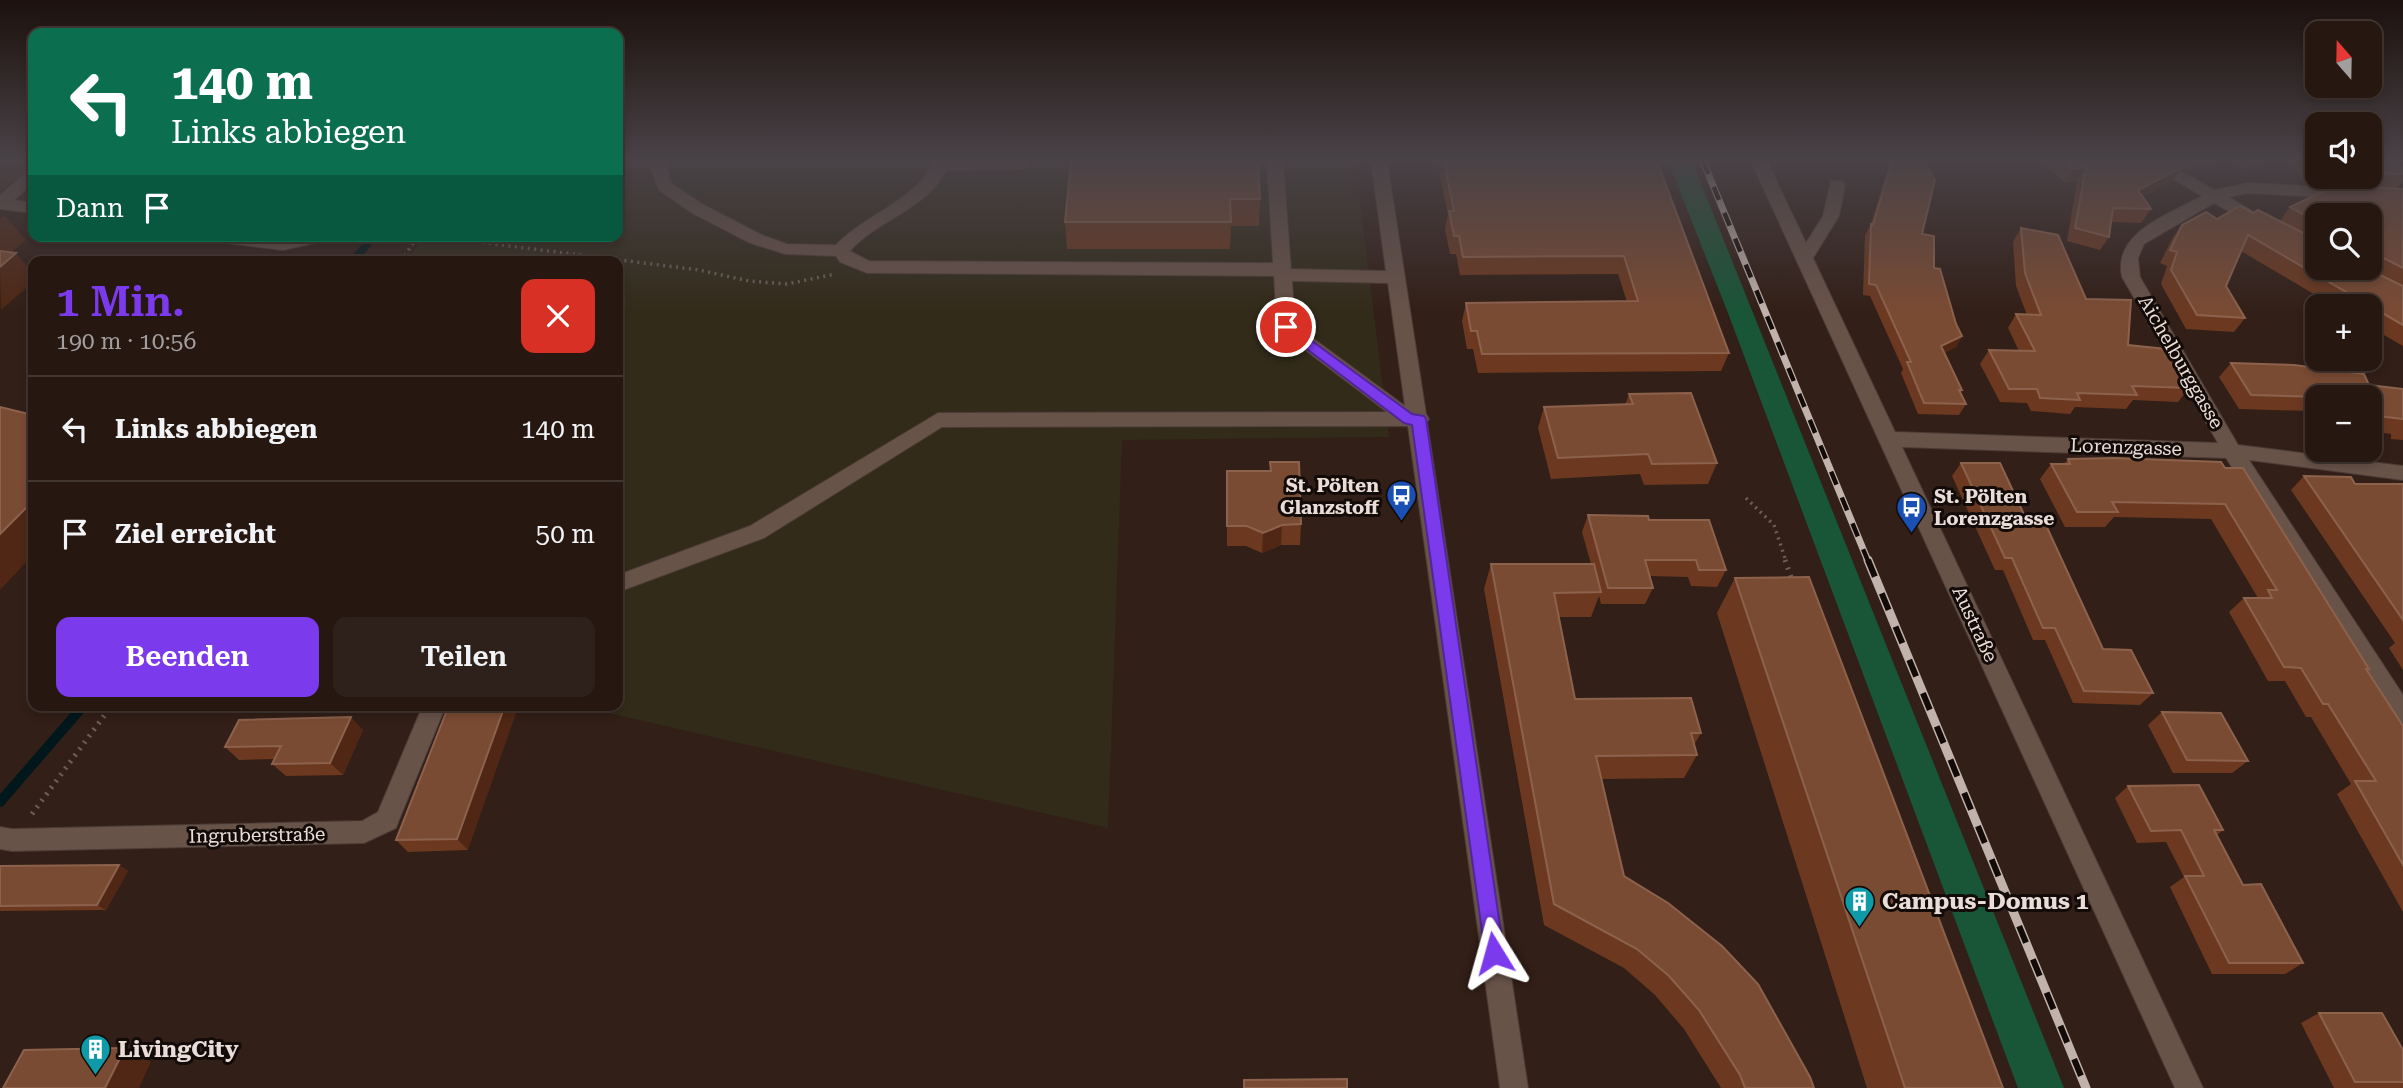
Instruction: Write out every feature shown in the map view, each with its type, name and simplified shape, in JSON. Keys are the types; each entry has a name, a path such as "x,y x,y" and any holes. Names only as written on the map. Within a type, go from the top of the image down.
{"street":[{"path":"703,212 756,239 785,248 841,251"},
{"path":"841,251 850,237 888,212"},
{"path":"1278,212 1286,327 1414,419"},
{"path":"1387,212 1414,419 1514,1088"},
{"name":"Austraße","path":"1783,212 2189,1088"},
{"path":"1805,257 1832,212"},
{"name":"Aichelburggasse","path":"2186,212 2138,240 2128,264 2131,277 2232,451 2403,715"},
{"path":"2245,212 2283,233"},
{"path":"248,242 267,245 306,242"},
{"path":"841,251 845,258 867,267 1269,268 1293,276 1397,277"},
{"path":"623,582 757,533 938,420 1414,419"},
{"name":"Lorenzgasse","path":"1890,439 2232,451 2403,474"},
{"name":"Ingruberstraße","path":"6,839 365,832 387,820 432,711"}],"path":[{"path":"478,242 589,256"},
{"path":"623,260 787,284 867,267"},
{"path":"1746,498 1774,525 1794,586"},
{"path":"6,839 106,711"}],"shaded area":[{"path":"623,212 1361,212 1389,437 1122,440 1108,828 600,711 623,711 623,256 410,256 420,242 623,242"}],"green space":[{"path":"1688,212 1712,212 2064,1088 2018,1088"}],"building":[{"path":"1066,212 1231,212 1231,222 1065,222"},
{"path":"1449,212 1676,212 1729,353 1482,354 1477,331 1471,331 1466,303 1638,301 1624,256 1463,257 1459,236 1454,236"},
{"path":"1877,212 1927,212 1922,234 1934,236 1934,268 1940,269 1962,336 1941,346 1966,404 1924,403 1907,362 1911,362 1876,285 1869,284 1871,224 1873,225"},
{"path":"2078,212 2112,212 2109,237 2075,228"},
{"path":"2206,212 2217,219 2230,212 2261,212 2305,234 2305,268 2248,235 2226,286 2245,318 2197,315 2171,270 2177,252 2170,250 2182,225"},
{"path":"2382,212 2403,212 2403,268 2382,257"},
{"path":"2021,228 2058,235 2086,299 2131,300 2128,345 2166,349 2189,388 2132,386 2137,395 2077,393 2080,400 2040,398 2037,389 2009,389 1989,350 2035,351 2016,314 2041,315 2025,273"},
{"path":"0,251 16,253 0,267"},
{"path":"2382,276 2403,286 2403,325 2382,313 2382,294 2350,294 2326,280 2382,280"},
{"path":"2231,363 2294,365 2305,366 2305,371 2364,374 2369,385 2305,385 2305,396 2251,395"},
{"path":"2382,387 2403,389 2403,419 2382,416"},
{"path":"1691,393 1717,463 1652,464 1648,454 1558,458 1544,407 1633,404 1629,394"},
{"path":"0,407 28,414 28,506 0,534"},
{"path":"2068,459 2221,462 2225,468 2243,468 2403,726 2403,865 2355,781 2376,781 2328,704 2323,704 2301,668 2284,667 2244,598 2272,598 2268,590 2277,590 2225,504 2112,502 2118,512 2077,512 2051,464 2070,464"},
{"path":"1270,462 1299,462 1301,524 1282,525 1263,533 1247,526 1227,526 1227,471 1271,471"},
{"path":"1961,463 2000,463 2028,523 2045,523 2103,649 2131,650 2153,693 2084,691 2055,628 2043,628 2012,558 2005,558"},
{"path":"2304,476 2351,477 2355,484 2403,484 2403,620"},
{"path":"1588,515 1648,516 1649,520 1709,520 1726,570 1699,570 1696,560 1645,560 1653,588 1608,588"},
{"path":"1491,564 1594,564 1601,592 1554,593 1575,699 1691,698 1701,733 1691,733 1697,755 1596,756 1624,876 1668,903 1722,946 1758,984 1814,1088 1745,1088 1740,1075 1699,1010 1669,976 1637,949 1554,904"},
{"path":"1809,577 2003,1088 1905,1088 1735,578"},
{"path":"447,711 503,711 457,839 396,840"},
{"path":"2162,712 2221,713 2248,761 2187,760"},
{"path":"351,717 330,763 272,764 281,746 225,747 239,720"},
{"path":"2199,785 2223,830 2214,830 2243,885 2261,884 2303,963 2229,963 2185,876 2204,876 2181,830 2151,831 2128,786"},
{"path":"119,865 97,905 0,906 0,866"},
{"path":"2319,1013 2382,1013 2403,1050 2403,1082 2355,1082"},
{"path":"125,1048 105,1088 3,1088 24,1050"},
{"path":"1347,1079 1347,1088 1244,1088 1244,1080"}],"waterway":[{"path":"357,256 369,242"},
{"path":"0,802 79,711"}],"railway":[{"path":"1724,212 1868,561"},
{"path":"1868,560 2086,1088"}],"place":[{"name":"St. Pölten Glanzstoff","path":"1402,523"},
{"name":"St. Pölten Lorenzgasse","path":"1911,534"},
{"name":"Campus-Domus 1","path":"1859,928"},
{"name":"LivingCity","path":"95,1076"}],"route":[{"path":"1286,327 1409,419 1419,419 1494,953"}]}
